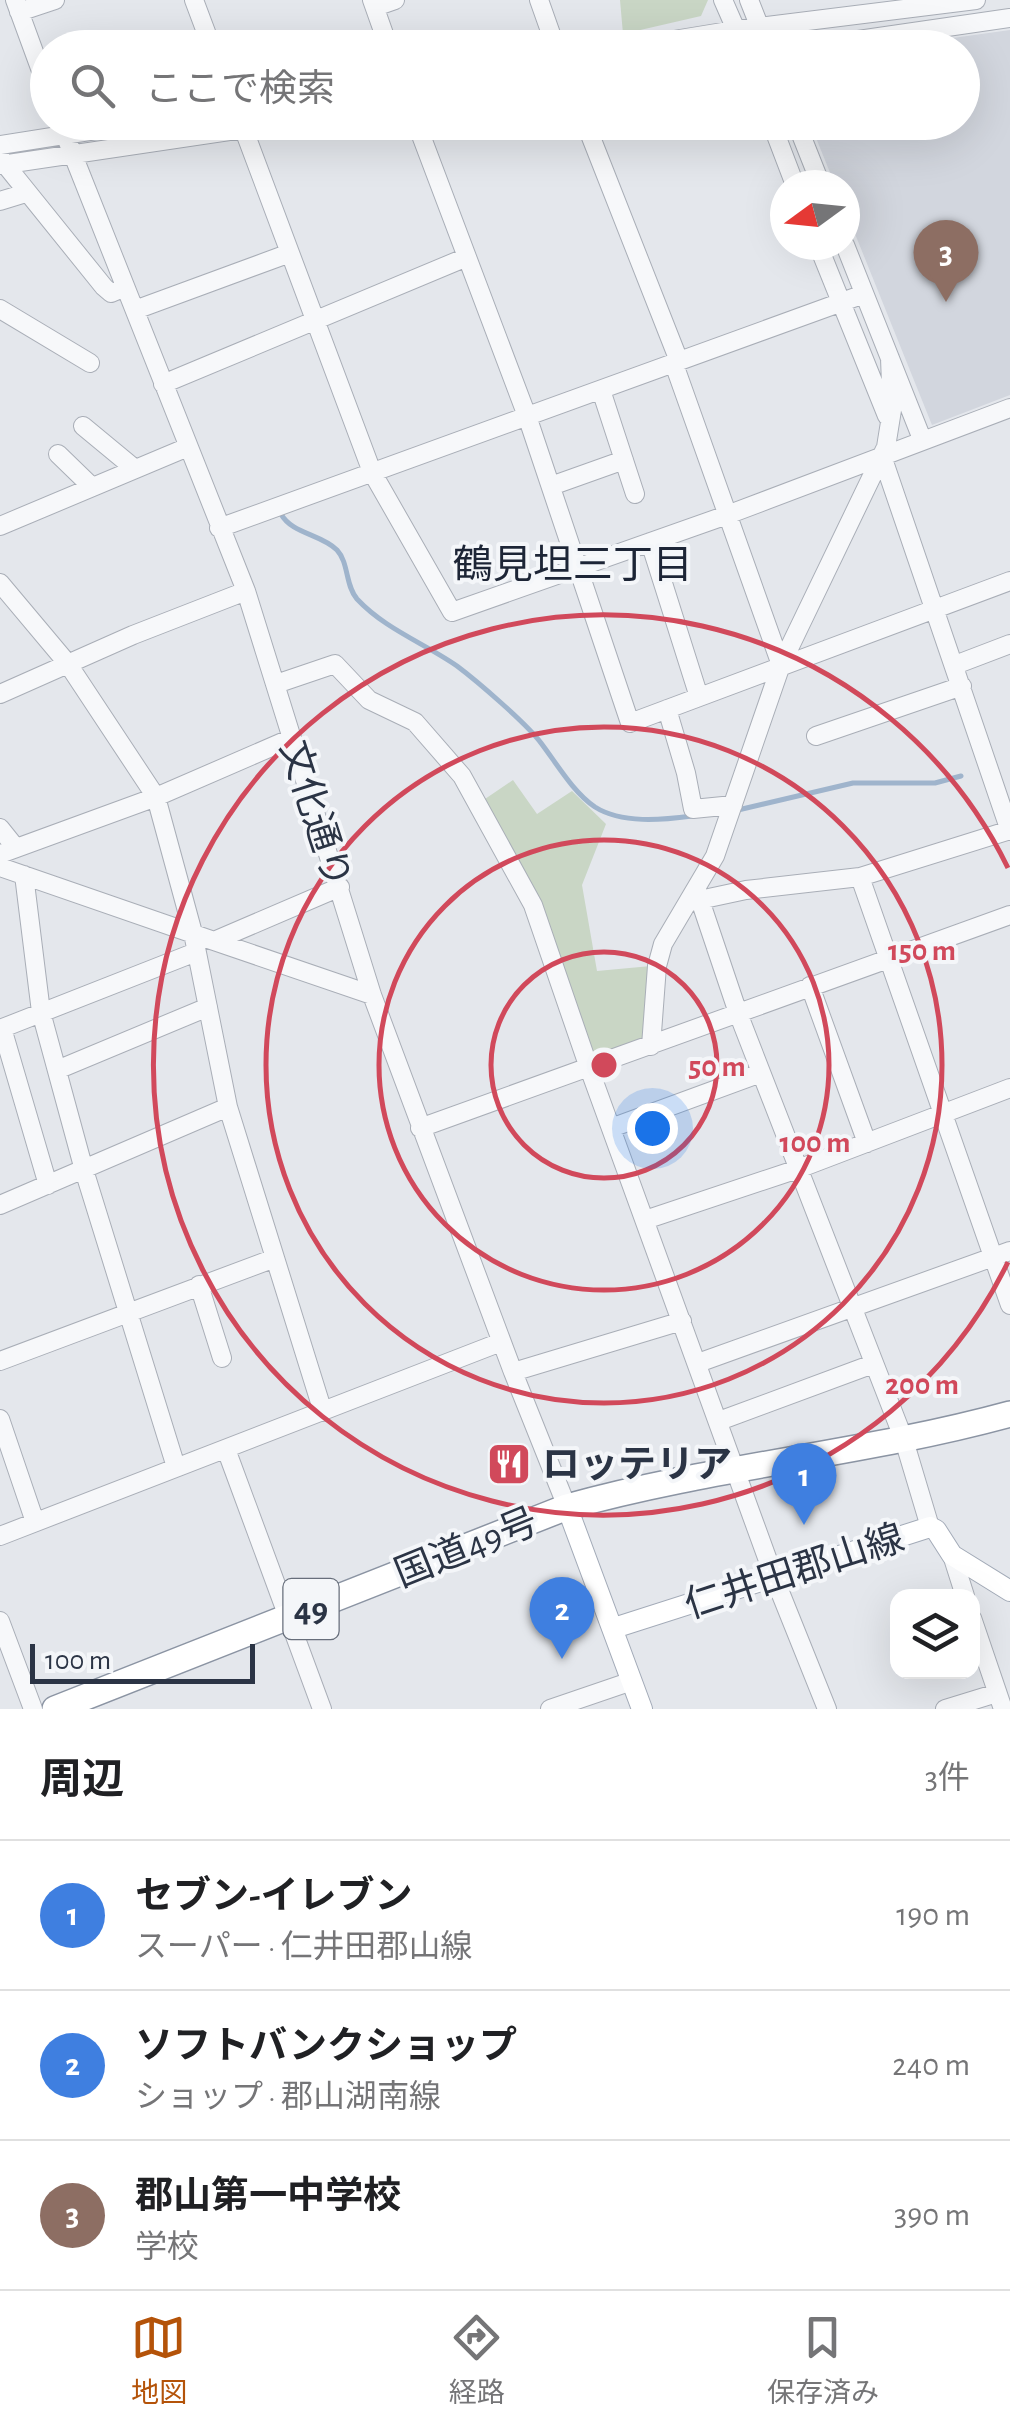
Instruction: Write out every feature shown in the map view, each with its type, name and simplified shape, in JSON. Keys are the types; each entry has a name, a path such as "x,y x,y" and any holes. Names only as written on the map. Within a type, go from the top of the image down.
{"highway":[{"name":"国道49号","path":"55,1709 568,1507 628,1490 904,1440 1010,1414"}],"main road":[{"path":"568,1507 642,1709"},
{"name":"仁井田郡山線","path":"614,1628 930,1527 952,1555 1010,1591"}],"street":[{"path":"30,41 17,6 55,0"},
{"path":"194,0 205,30"},
{"path":"383,30 374,4 395,0"},
{"path":"539,0 550,30"},
{"path":"722,0 735,30 896,6 976,0"},
{"path":"749,0 761,30"},
{"path":"927,30 1010,18"},
{"path":"1,158 38,140"},
{"name":"文化通り","path":"67,140 246,592 372,995 513,1372 568,1507"},
{"path":"1,158 73,154 158,140"},
{"path":"247,140 372,472 452,612 727,516 1010,408"},
{"path":"423,140 526,416 630,723 1010,581"},
{"path":"593,140 676,362 781,665"},
{"path":"778,140 788,170"},
{"path":"803,140 814,170"},
{"path":"784,158 807,151"},
{"path":"1,158 104,287 111,293 125,287"},
{"path":"0,201 26,193"},
{"path":"135,310 290,253"},
{"path":"163,384 467,257"},
{"path":"824,260 889,421"},
{"path":"850,260 922,439"},
{"path":"220,528 864,294"},
{"path":"0,310 90,362"},
{"path":"651,1046 663,944 695,901 715,856 781,665 882,456 892,410 890,358"},
{"path":"601,390 635,494"},
{"path":"83,426 134,469"},
{"path":"0,526 188,447"},
{"path":"58,454 92,487"},
{"path":"695,901 746,890 860,877 1010,831 882,456"},
{"path":"550,486 624,460"},
{"path":"650,542 699,696"},
{"path":"0,584 68,664 156,796 194,942 228,1107 324,1412"},
{"path":"0,694 246,592"},
{"path":"955,665 1010,644"},
{"path":"276,684 335,664 369,700 415,722 462,776 533,904 774,1577 827,1709"},
{"path":"816,736 962,686"},
{"path":"667,709 693,809 733,805"},
{"path":"0,828 8,851 156,796 292,738"},
{"path":"0,867 194,942"},
{"path":"24,876 42,1012 84,1170 176,1467"},
{"path":"860,877 943,1114 1002,1254 1010,1305"},
{"path":"48,1186 1,1028 194,942 214,941 340,887"},
{"path":"695,901 904,1440 930,1527"},
{"path":"420,1128 1010,915"},
{"path":"214,941 372,995"},
{"path":"810,986 867,1143"},
{"path":"57,1070 208,1007"},
{"path":"611,1128 762,1074"},
{"path":"645,1220 798,1169 1010,1088"},
{"path":"0,1205 228,1107"},
{"path":"698,1363 1002,1254"},
{"path":"0,1360 275,1258"},
{"path":"199,1285 222,1358"},
{"path":"513,1372 682,1321"},
{"path":"0,1536 502,1342"},
{"path":"719,1421 873,1364"},
{"path":"0,1420 35,1522"},
{"path":"226,1449 322,1709"},
{"path":"952,1555 963,1589"},
{"path":"0,1621 33,1709"},
{"path":"945,1709 1000,1701 980,1642"},
{"path":"550,1709 632,1681"}],"shaded area":[{"path":"1010,30 1010,395 932,425 860,246 860,170 829,170 817,140 980,140 980,34"}],"green space":[{"path":"620,0 708,0 701,16 640,30 623,30"},
{"path":"513,780 537,814 572,791 606,824 582,885 597,971 651,966 643,1039 593,1060 536,895 485,799"}],"waterway":[{"path":"281,514 292,526 337,550 353,593 368,610 457,666 514,714 572,786 595,807 630,818 692,816"},
{"path":"738,810 853,783 935,783 961,776"}],"place":[{"name":"郡山第一中学校","path":"946,302"},
{"name":"ロッテリア","path":"509,1464"},
{"name":"セブン-イレブン","path":"804,1525"},
{"name":"ソフトバンクショップ","path":"562,1659"}],"district":[{"name":"鶴見坦三丁目","path":"573,564"}]}
